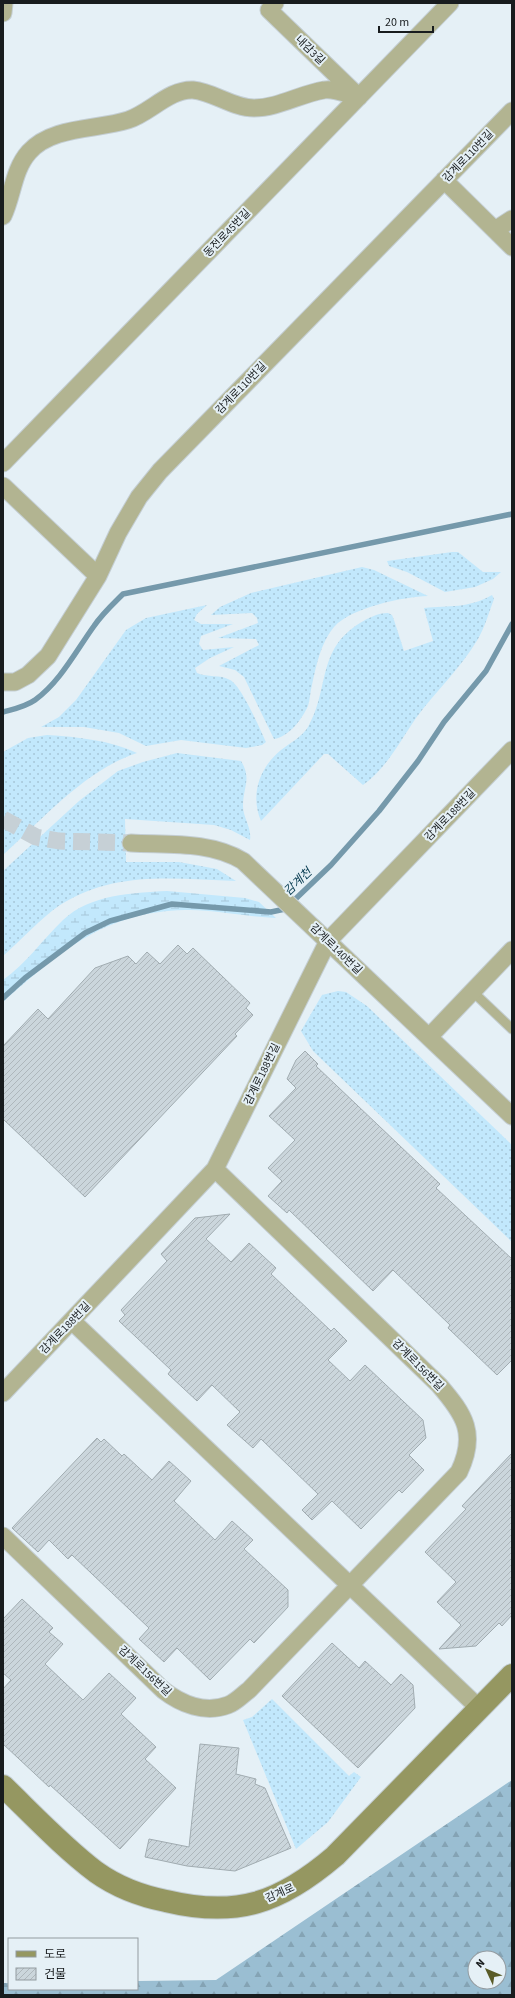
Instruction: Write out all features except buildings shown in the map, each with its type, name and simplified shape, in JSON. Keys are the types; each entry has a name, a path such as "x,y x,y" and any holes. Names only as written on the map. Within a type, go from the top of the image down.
{"main road":[{"name":"감계로","path":"3,1786 74,1854 97,1873 121,1886 156,1899 194,1907 212,1908 246,1906 293,1888 314,1874 336,1856 512,1675"}],"street":[{"path":"3,13 4,3"},
{"name":"내감3길","path":"275,3 269,10 359,97"},
{"name":"동전로45번길","path":"3,463 450,3"},
{"path":"3,216 17,172 29,152 44,139 61,133 110,125 140,116 182,90 194,90 253,108 269,106 325,89 359,97"},
{"name":"감계로110번길","path":"3,682 15,682 28,675 48,656 98,576 118,533 138,497 160,471 512,111"},
{"path":"444,180 512,247"},
{"path":"495,230 512,219"},
{"path":"3,486 98,576"},
{"name":"감계로188번길","path":"3,1393 215,1168 328,941 512,750"},
{"name":"감계로140번길","path":"131,843 211,848 229,853 253,870 512,1116"},
{"path":"429,1037 512,950"},
{"name":"감계로156번길","path":"3,1536 164,1690 178,1700 194,1707 220,1707 229,1705 249,1690 459,1472 466,1457 469,1441 466,1426 456,1405 439,1385 215,1168"},
{"path":"72,1321 480,1709"}],"lane":[{"path":"472,991 512,1029"}],"green space":[{"path":"458,552 483,572 501,572 493,579 475,587 445,592 407,572 389,566 387,561"},
{"path":"362,567 374,570 428,596 405,598 378,604 353,614 342,620 334,627 329,633 320,654 308,706 299,722 290,731 280,738 274,739 244,677 235,670 219,666 259,645 256,639 218,638 258,623 257,618 252,613 211,615 220,607 251,593"},
{"path":"492,595 494,599 485,624 471,650 416,718 399,745 372,778 363,785 328,754 324,754 261,821 256,801 262,774 273,757 299,737 308,727 315,713 330,658 336,645 346,634 360,623 370,618 388,613 392,615 404,651 433,641 424,608 458,606 474,603"},
{"path":"207,605 197,614 194,620 201,624 233,624 201,636 199,644 203,650 234,647 210,658 195,668 197,673 226,678 234,684 250,708 266,742 262,745 246,748 181,740 146,746 119,733 84,727 41,727 59,717 76,700 126,630 146,618"},
{"path":"47,735 82,738 104,742 137,753 118,761 82,783 49,811 3,855 3,752 28,738"},
{"path":"177,753 241,761 246,773 243,810 250,831 250,840 231,830 214,825 125,819 126,862 179,862 217,869 236,881 168,878 124,881 102,886 81,894 60,905 39,922 3,956 3,871 79,801 118,771 143,762"},
{"path":"167,891 245,898 259,902 276,918 185,910 156,912 131,918 107,927 85,938 65,951 3,1002 3,980 19,967 56,927 74,911 112,896"},
{"path":"338,991 346,992 367,1006 512,1145 512,1242 313,1051 301,1031 322,995"},
{"path":"272,1699 349,1776 354,1772 361,1777 328,1822 296,1849 243,1720 252,1717"},
{"path":"512,1780 512,1995 3,1995 3,1983 8,1983 8,1990 138,1990 138,1981 216,1980"}],"waterway":[{"path":"3,712 19,708 35,700 44,693 67,666 100,617 123,594 512,514"},
{"name":"감계천","path":"3,998 25,978 85,933 110,921 172,904 271,912 285,909 331,865 379,811 418,761 444,722 486,671 512,624"}],"tunnel":[{"path":"3,819 36,837 59,841 131,843"}]}
